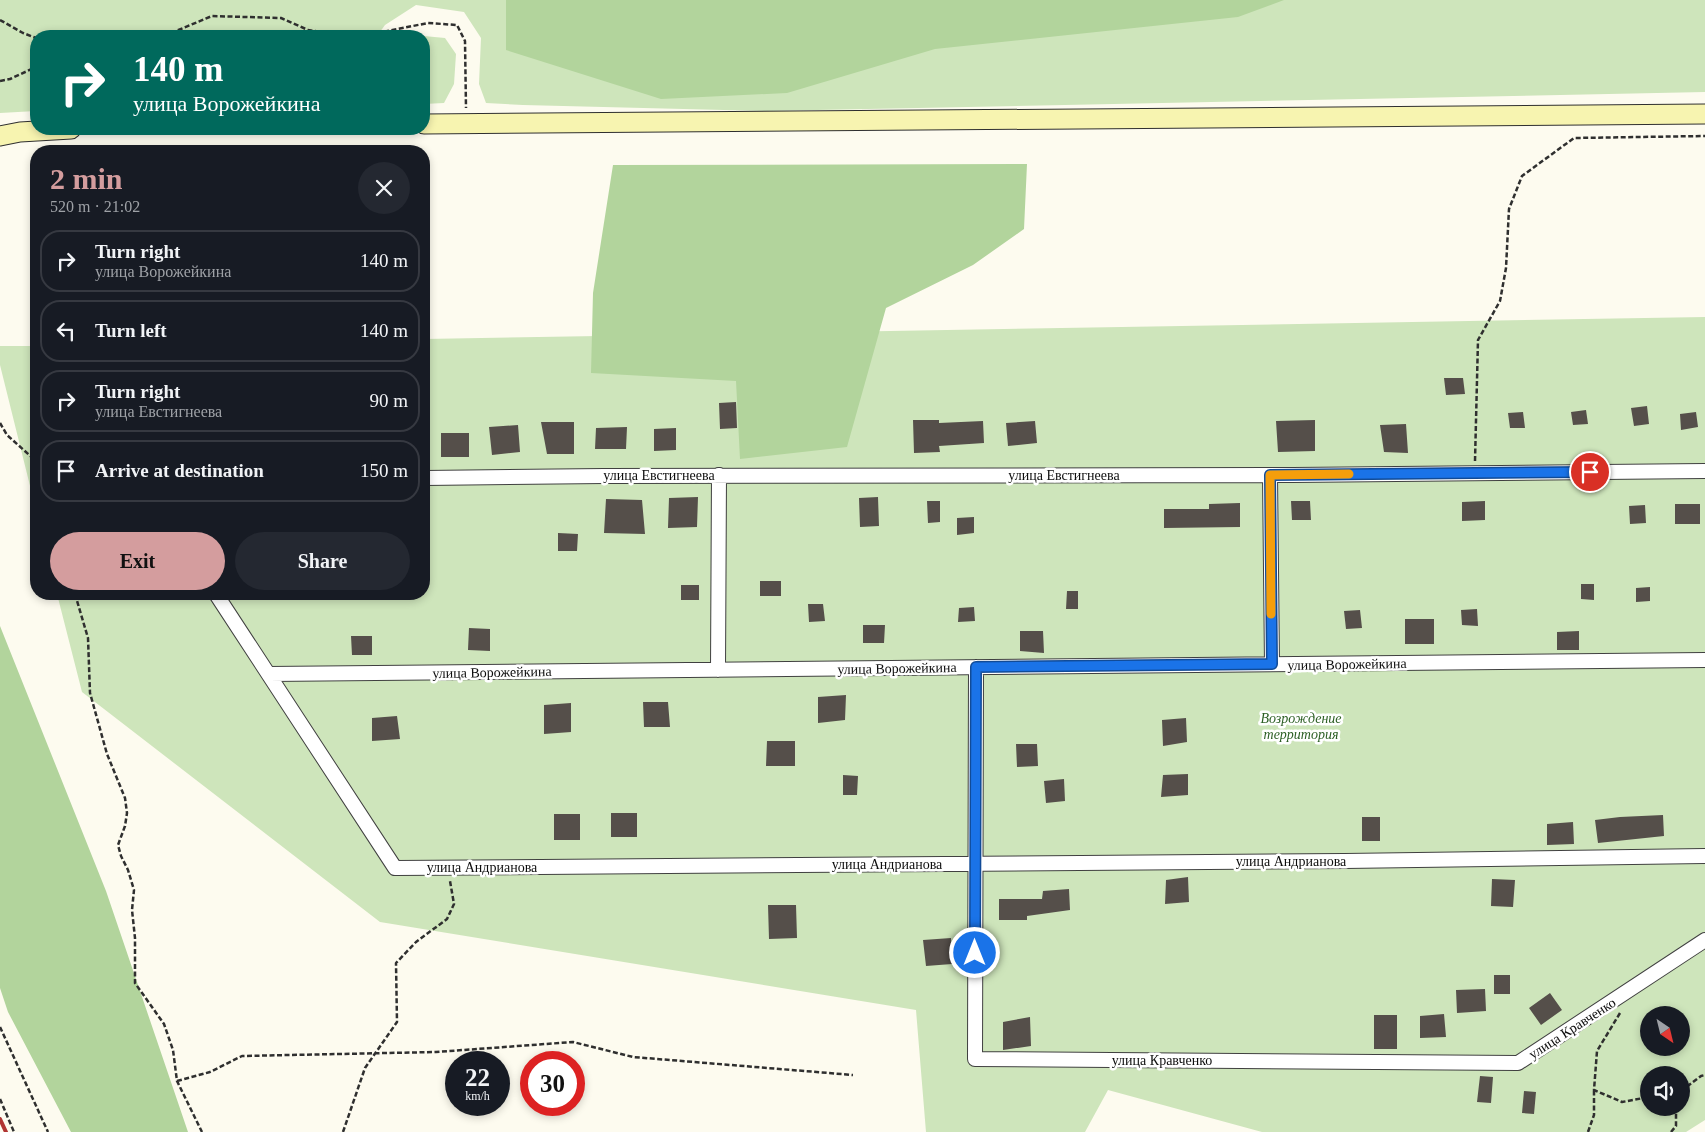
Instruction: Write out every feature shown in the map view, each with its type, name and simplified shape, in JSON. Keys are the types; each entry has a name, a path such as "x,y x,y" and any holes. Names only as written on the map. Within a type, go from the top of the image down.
{"main road":[{"path":"430,124 1705,114"},
{"path":"0,136 30,131"}],"street":[{"name":"улица Евстигнеева","path":"430,478 719,475 1270,475 1705,470"},
{"path":"718,670 719,475"},
{"path":"1270,475 1272,664"},
{"name":"улица Андрианова","path":"220,600 395,868 1325,861 1705,856"},
{"name":"улица Ворожейкина","path":"269,674 1705,660"},
{"name":"улица Кравченко","path":"976,667 975,1059 1518,1063 1705,940"}],"path":[{"path":"178,30 212,16 281,18 308,30"},
{"path":"0,20 30,36"},
{"path":"392,30 428,23 457,25 465,41 466,124"},
{"path":"0,81 10,79 30,69"},
{"path":"1475,473 1478,340 1500,301 1506,268 1509,209 1522,176 1574,138 1705,136"},
{"path":"0,423 7,435 30,456"},
{"path":"76,600 88,638 90,693 107,754 125,798 127,813 118,845 134,890 132,910 135,938 135,982 164,1024 173,1050 177,1082 202,1132"},
{"path":"343,1132 365,1068 397,1022 396,963 416,942 447,919 454,904 448,867"},
{"path":"1588,1132 1594,1115 1594,1090 1598,1051 1624,1008"},
{"path":"0,1027 48,1132"},
{"path":"177,1082 210,1072 242,1056 436,1052 572,1042 633,1057 854,1075"},
{"path":"1690,1084 1705,1075"},
{"path":"1594,1090 1622,1102 1640,1099"},
{"path":"0,1099 14,1132"},
{"path":"1671,1132 1676,1126 1676,1116"}],"green space":[{"path":"0,0 1705,0 1705,92 767,111 486,103 479,84 481,38 464,12 416,5 385,25 381,30 30,30 30,111 0,113"},
{"path":"506,0 1284,0 1238,17 935,49 787,93 661,99 506,50"},
{"path":"430,37 445,38 456,54 454,84 444,103 430,104"},
{"path":"1027,164 1024,229 973,265 886,308 847,447 740,459 736,381 591,373 593,293 613,165"},
{"name":"Возрождение территория","path":"1705,317 1705,1120 1686,1132 1262,1132 1108,1090 1085,1132 926,1132 916,1010 380,922 82,692 59,600 430,600 430,339"},
{"path":"0,346 30,346 30,486 0,365"},
{"path":"0,626 106,891 188,1132 71,1132 8,1012 0,988"}],"building":[{"path":"1444,378 1463,378 1465,394 1446,395"},
{"path":"736,402 737,428 720,429 719,403"},
{"path":"1647,406 1649,424 1634,426 1631,408"},
{"path":"1586,410 1588,424 1573,425 1571,412"},
{"path":"1523,412 1525,428 1510,428 1508,413"},
{"path":"1696,412 1698,427 1681,430 1680,414"},
{"path":"913,420 939,420 939,423 983,421 984,443 939,446 940,452 914,453"},
{"path":"1315,420 1315,451 1278,452 1276,421"},
{"path":"1035,421 1037,443 1008,446 1006,423"},
{"path":"541,422 574,422 574,454 547,454"},
{"path":"1406,424 1408,453 1384,452 1380,425"},
{"path":"518,425 520,452 492,455 489,427"},
{"path":"627,427 626,449 595,449 596,428"},
{"path":"676,428 676,450 654,451 654,429"},
{"path":"441,433 469,433 469,457 441,457"},
{"path":"698,497 697,527 668,528 669,498"},
{"path":"878,497 879,526 860,527 859,498"},
{"path":"606,499 642,500 645,534 604,533"},
{"path":"927,501 940,501 940,522 928,523"},
{"path":"1291,501 1310,501 1311,520 1292,520"},
{"path":"1485,501 1485,520 1462,521 1462,502"},
{"path":"1240,503 1240,527 1164,528 1164,509 1209,509 1209,504"},
{"path":"1675,504 1700,504 1700,524 1675,524"},
{"path":"1645,505 1646,523 1630,524 1629,506"},
{"path":"974,517 974,533 957,535 957,518"},
{"path":"558,533 578,534 577,551 558,551"},
{"path":"760,581 781,581 781,596 760,596"},
{"path":"1581,584 1594,584 1594,600 1581,599"},
{"path":"681,585 699,585 699,600 681,600"},
{"path":"1650,587 1650,601 1636,602 1636,588"},
{"path":"1067,591 1078,591 1078,609 1066,609"},
{"path":"808,604 823,604 825,621 809,622"},
{"path":"974,607 975,621 958,622 959,608"},
{"path":"1477,609 1478,626 1462,625 1461,610"},
{"path":"1360,610 1362,628 1346,629 1344,611"},
{"path":"1405,619 1434,619 1434,644 1405,644"},
{"path":"863,625 885,625 884,643 863,643"},
{"path":"469,628 490,629 490,651 468,650"},
{"path":"1020,631 1043,631 1044,653 1020,651"},
{"path":"1579,631 1579,650 1557,650 1557,632"},
{"path":"351,636 372,636 372,655 352,655"},
{"path":"846,695 845,720 818,723 818,697"},
{"path":"643,702 668,702 670,727 644,727"},
{"path":"571,703 571,732 544,734 544,705"},
{"path":"397,716 400,739 372,741 372,718"},
{"path":"1186,718 1187,742 1163,746 1162,720"},
{"path":"767,741 795,741 795,766 766,766"},
{"path":"1016,744 1037,744 1038,766 1017,767"},
{"path":"1188,774 1188,795 1161,797 1163,775"},
{"path":"843,775 858,776 857,795 843,795"},
{"path":"1064,779 1065,801 1046,803 1044,781"},
{"path":"611,813 637,813 637,837 611,837"},
{"path":"554,814 580,814 580,840 554,840"},
{"path":"1663,815 1664,836 1598,843 1595,820"},
{"path":"1362,817 1380,817 1380,841 1362,841"},
{"path":"1573,822 1574,844 1547,845 1547,824"},
{"path":"1188,877 1189,902 1165,904 1166,880"},
{"path":"1492,879 1515,880 1513,907 1491,906"},
{"path":"1069,889 1070,910 1027,916 1027,920 999,920 999,899 1042,899 1043,891"},
{"path":"768,905 796,905 797,938 769,939"},
{"path":"951,938 952,964 926,966 923,940"},
{"path":"1494,975 1510,975 1510,994 1494,994"},
{"path":"1485,989 1486,1011 1457,1013 1456,990"},
{"path":"1550,993 1562,1010 1541,1025 1529,1008"},
{"path":"1444,1014 1446,1037 1420,1038 1420,1016"},
{"path":"1374,1015 1397,1015 1397,1049 1374,1049"},
{"path":"1030,1017 1031,1046 1003,1050 1003,1022"},
{"path":"1480,1076 1493,1077 1491,1103 1477,1102"},
{"path":"1524,1091 1536,1092 1534,1114 1522,1113"}],"railway":[{"path":"0,1119 6,1132"}],"slow traffic":[{"path":"1271,614 1270,475 1349,474"}],"route":[{"path":"975,953 976,667 1272,664 1270,475 1590,472"}]}
